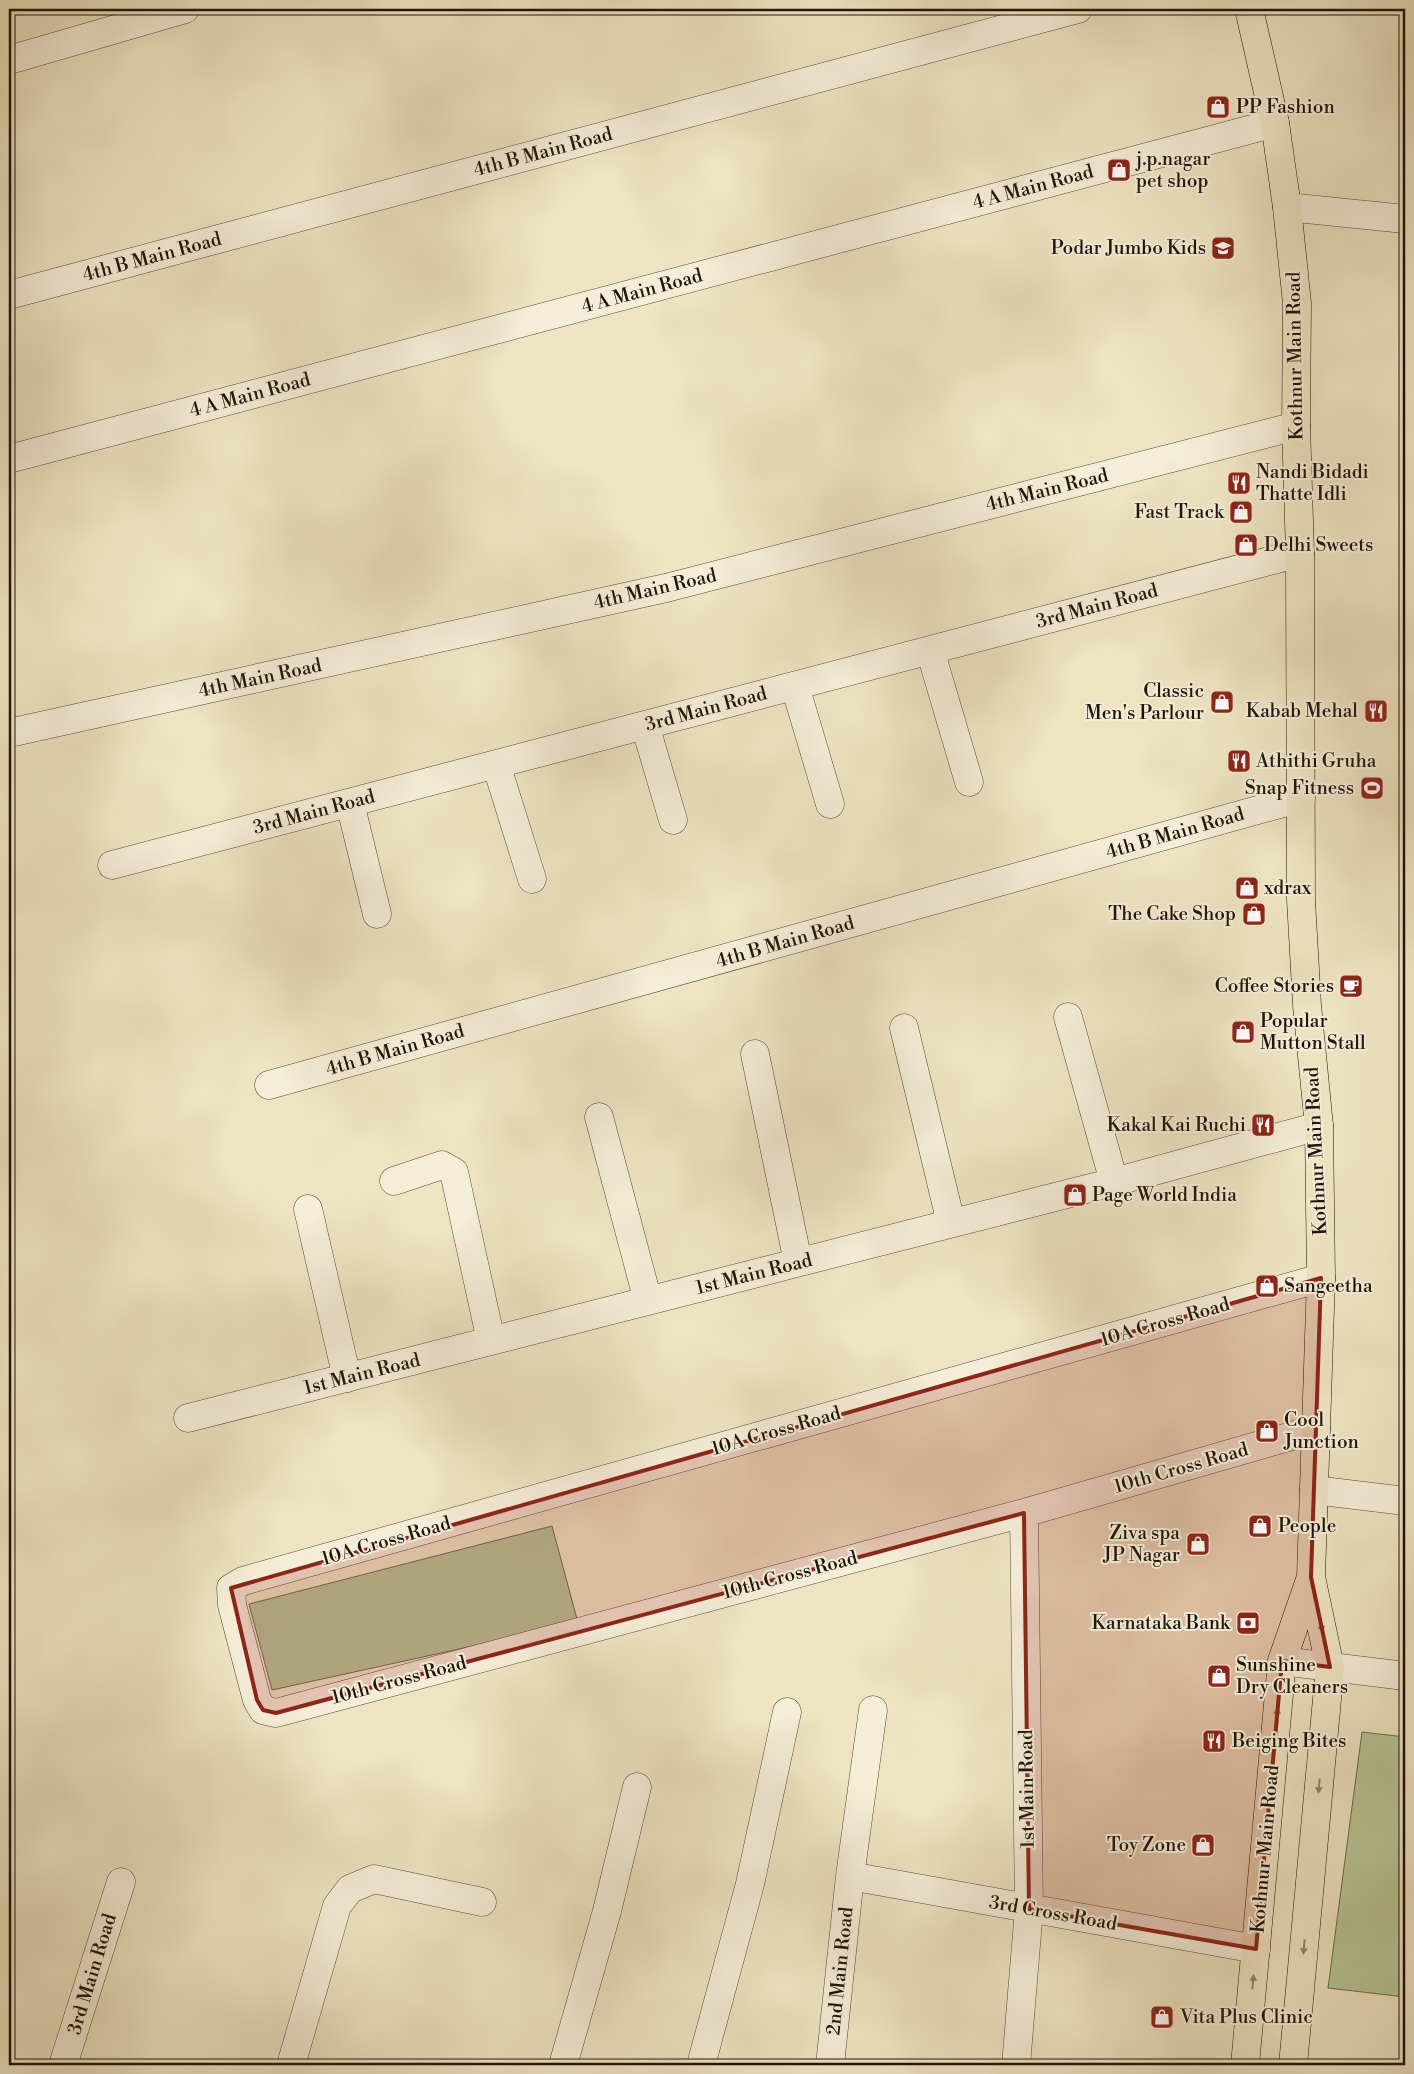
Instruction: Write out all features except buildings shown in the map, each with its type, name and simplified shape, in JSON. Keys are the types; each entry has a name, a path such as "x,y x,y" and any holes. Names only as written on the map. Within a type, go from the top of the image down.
{"main road":[{"name":"Kothnur Main Road","path":"1249,9 1275,123 1287,208 1297,303 1296,426 1300,553 1301,900 1306,995 1319,1126 1322,1278 1311,1577 1330,1667 1293,2065"},
{"name":"Kothnur Main Road","path":"1245,2065 1282,1661 1311,1577"}],"street":[{"path":"9,60 185,9"},
{"name":"4th B Main Road","path":"9,295 1078,9"},
{"name":"4 A Main Road","path":"9,459 1275,123"},
{"path":"1287,208 1405,219"},
{"name":"4th Main Road","path":"9,733 666,588 1296,426"},
{"name":"3rd Main Road","path":"112,866 1300,553"},
{"path":"930,650 969,782"},
{"path":"795,686 830,804"},
{"path":"645,725 673,820"},
{"path":"496,764 532,879"},
{"name":"4th B Main Road","path":"269,1085 1301,798"},
{"path":"350,803 377,914"},
{"path":"1068,1017 1114,1182"},
{"path":"904,1028 951,1223"},
{"path":"755,1054 798,1262"},
{"path":"599,1117 648,1301"},
{"name":"1st Main Road","path":"188,1418 1114,1182 1319,1126"},
{"path":"394,1181 442,1165 454,1172 491,1341"},
{"path":"308,1209 347,1378"},
{"name":"10A Cross Road","path":"263,1710 257,1700 232,1605 231,1588 243,1581 1322,1278"},
{"name":"10th Cross Road","path":"263,1710 276,1712 1024,1513 1316,1429"},
{"path":"1314,1490 1405,1501"},
{"name":"1st Main Road","path":"1016,2065 1029,1910 1024,1513"},
{"path":"1282,1661 1405,1676"},
{"name":"2nd Main Road","path":"830,2065 850,1876 873,1710"},
{"path":"701,2065 750,1884 787,1712"},
{"path":"572,2064 637,1787"},
{"name":"3rd Cross Road","path":"850,1876 1029,1910 1256,1949"},
{"path":"291,2065 337,1906 350,1889 374,1879 482,1902"},
{"name":"3rd Main Road","path":"63,2065 121,1882"}],"highlighted area":[{"path":"1321,1278 1311,1577 1330,1667 1282,1661 1256,1949 1029,1909 1024,1513 276,1713 263,1710 257,1700 231,1588"}],"green space":[{"path":"552,1526 578,1623 272,1690 249,1604"},
{"path":"1362,1732 1405,1737 1405,1997 1328,1988"}],"place":[{"name":"PP Fashion","path":"1218,107"},
{"name":"j.p.nagar pet shop","path":"1119,170"},
{"name":"Podar Jumbo Kids","path":"1223,248"},
{"name":"Nandi Bidadi Thatte Idli","path":"1239,483"},
{"name":"Fast Track","path":"1241,512"},
{"name":"Delhi Sweets","path":"1246,545"},
{"name":"Classic Men's Parlour","path":"1222,702"},
{"name":"Kabab Mehal","path":"1376,711"},
{"name":"Athithi Gruha","path":"1239,761"},
{"name":"Snap Fitness","path":"1372,788"},
{"name":"xdrax","path":"1247,888"},
{"name":"The Cake Shop","path":"1254,914"},
{"name":"Coffee Stories","path":"1351,986"},
{"name":"Popular Mutton Stall","path":"1243,1032"},
{"name":"Kakal Kai Ruchi","path":"1263,1125"},
{"name":"Page World India","path":"1075,1195"},
{"name":"Sangeetha","path":"1267,1286"},
{"name":"Cool Junction","path":"1267,1431"},
{"name":"People","path":"1260,1526"},
{"name":"Ziva spa JP Nagar","path":"1198,1544"},
{"name":"Karnataka Bank","path":"1248,1623"},
{"name":"Sunshine Dry Cleaners","path":"1219,1676"},
{"name":"Beiging Bites","path":"1214,1741"},
{"name":"Toy Zone","path":"1203,1845"},
{"name":"Vita Plus Clinic","path":"1162,2017"}]}
